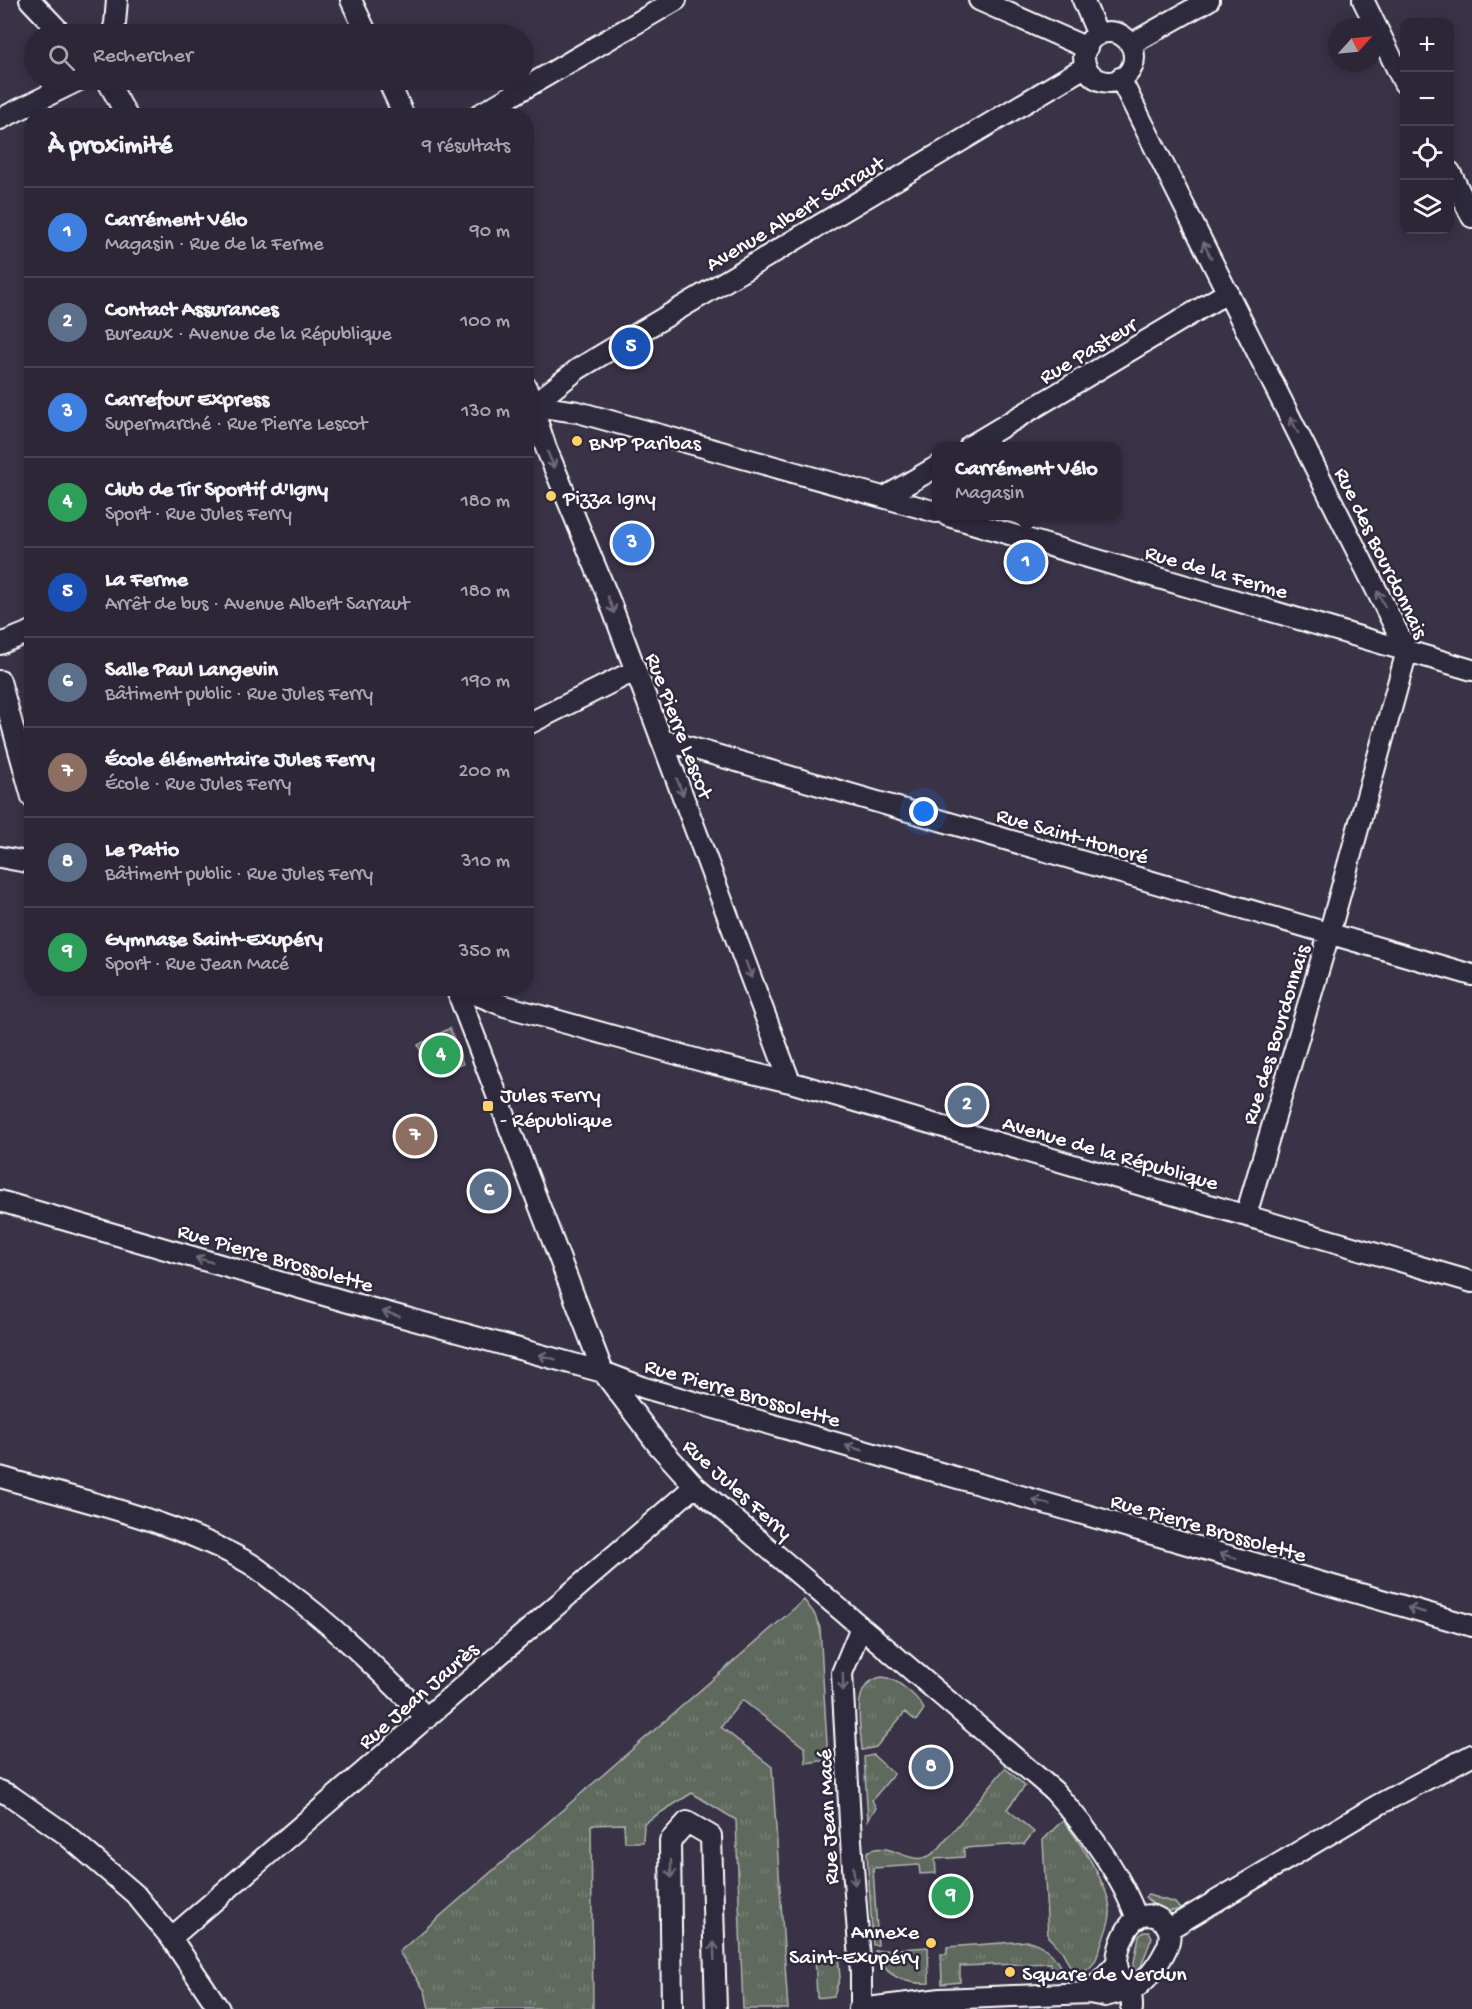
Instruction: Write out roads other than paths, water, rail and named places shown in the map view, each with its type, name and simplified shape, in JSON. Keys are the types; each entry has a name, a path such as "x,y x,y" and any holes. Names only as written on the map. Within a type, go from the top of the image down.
{"street":[{"path":"30,0 53,24"},
{"path":"115,24 117,0"},
{"path":"351,0 362,24"},
{"path":"534,83 676,0"},
{"path":"979,0 1090,50"},
{"path":"1083,0 1093,77 1100,81 1114,82 1127,75 1131,68 1133,52 1131,44 1120,35 1105,32 1090,50"},
{"path":"1131,44 1209,0"},
{"path":"1363,0 1400,75"},
{"name":"Avenue Albert Sarraut","path":"534,396 1090,50"},
{"name":"Rue des Bourdonnais","path":"1120,78 1407,651 1329,934 1246,1215"},
{"path":"0,118 58,90"},
{"path":"113,90 123,108"},
{"path":"392,90 400,108"},
{"path":"491,108 522,90"},
{"path":"1453,180 1472,217"},
{"name":"Rue Pasteur","path":"978,442 1228,292"},
{"path":"534,400 932,511"},
{"name":"Rue Pierre Lescot","path":"534,413 610,602 790,1082"},
{"path":"885,497 932,469"},
{"name":"Rue de la Ferme","path":"962,520 1472,670"},
{"path":"0,644 24,634"},
{"path":"534,721 634,671"},
{"path":"0,681 24,768"},
{"name":"Rue Saint-Honoré","path":"661,740 1472,975"},
{"path":"0,857 24,862"},
{"name":"Rue Jules Ferry","path":"461,996 603,1372 658,1445 695,1486 1054,1791 1084,1825 1129,1896 1137,1919"},
{"name":"Avenue de la République","path":"479,996 505,1006 696,1059 790,1082 1472,1282"},
{"name":"Rue Pierre Brossolette","path":"0,1201 337,1299 603,1372 656,1392 1472,1626"},
{"path":"0,1477 197,1537 250,1564 307,1606 347,1640 427,1718"},
{"name":"Rue Jean Jaurès","path":"171,1938 695,1486"},
{"name":"Rue Jean Macé","path":"860,2008 861,1972 842,1673 861,1627"},
{"path":"1168,1929 1378,1805 1472,1755"},
{"path":"0,1791 11,1796 64,1833 135,1894 171,1938 219,2009"},
{"path":"672,2009 670,1841 687,1822 711,1836 716,2009"},
{"path":"860,2008 941,1998 1089,1993 1130,1997 1148,1978 1169,1943 1168,1929 1160,1918 1146,1915 1137,1919 1122,1940 1117,1963 1122,1982 1130,1997"},
{"path":"1089,1993 1117,1963"}],"place":[{"name":"La Ferme","path":"631,347"},
{"name":"BNP Paribas","path":"577,441"},
{"name":"Pizza Igny","path":"551,496"},
{"name":"Carrefour Express","path":"632,543"},
{"name":"Carrément Vélo","path":"1026,562"},
{"name":"Club de Tir Sportif d'Igny","path":"441,1055"},
{"name":"Contact Assurances","path":"967,1105"},
{"name":"Jules Ferry - République","path":"488,1106"},
{"name":"École élémentaire Jules Ferry","path":"415,1136"},
{"name":"Salle Paul Langevin","path":"489,1191"},
{"name":"Le Patio","path":"931,1767"},
{"name":"Gymnase Saint-Exupéry","path":"951,1896"},
{"name":"Annexe Saint-Exupéry","path":"931,1943"},
{"name":"Square de Verdun","path":"1010,1972"}]}
